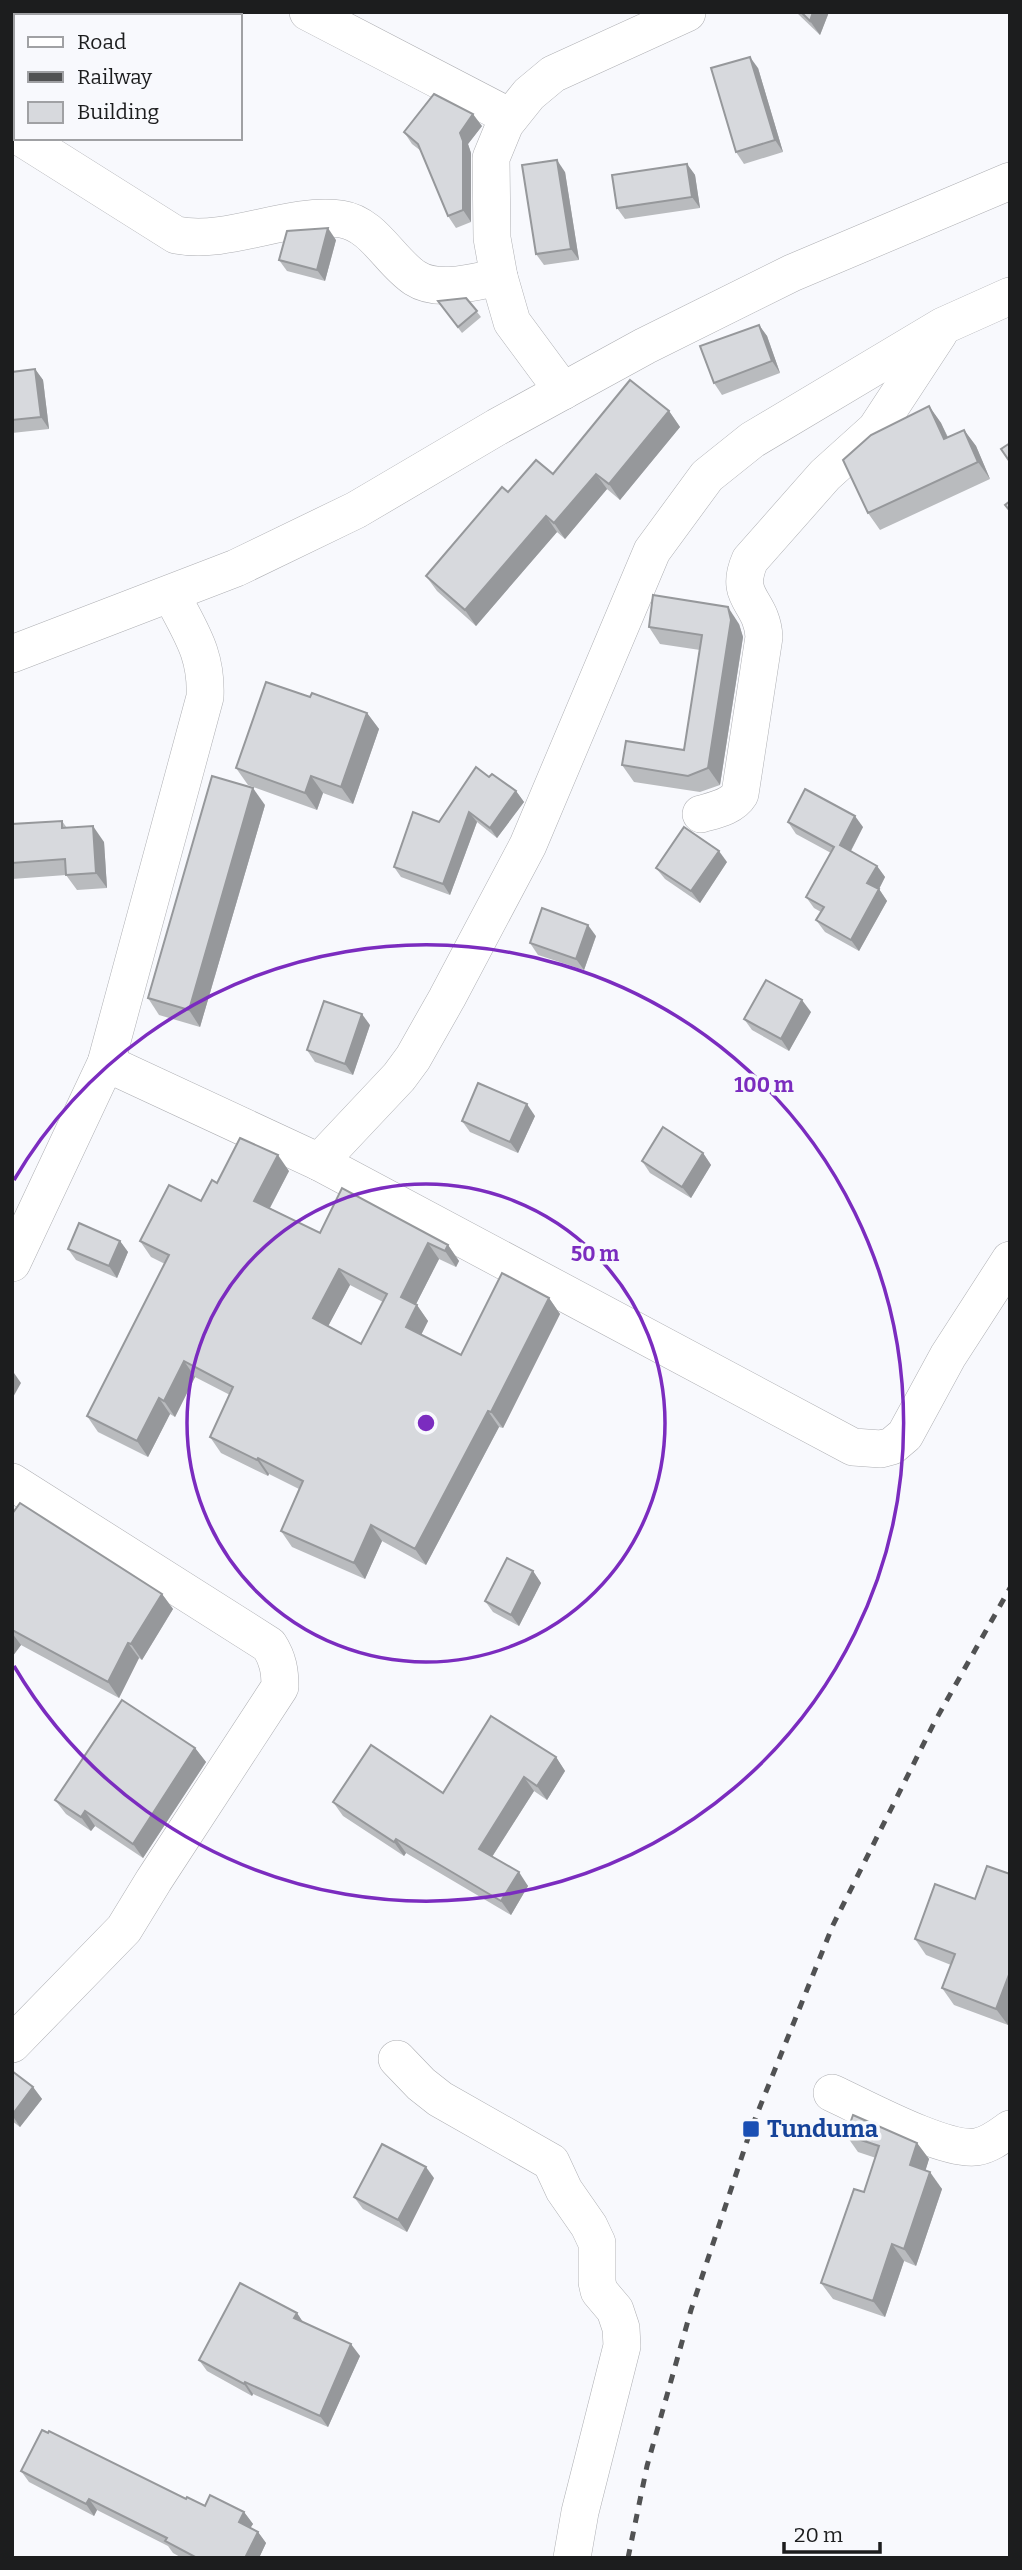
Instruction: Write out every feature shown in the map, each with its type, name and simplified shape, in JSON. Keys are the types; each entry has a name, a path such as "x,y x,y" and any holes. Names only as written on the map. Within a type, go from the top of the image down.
{"street":[{"path":"308,12 510,117"},
{"path":"562,391 512,322 499,278 492,238 491,158 510,117 528,94 552,74 687,13"},
{"path":"25,140 176,235 199,238 307,220 342,219 359,225 415,279 427,283 455,285 499,278"},
{"path":"12,654 236,568 356,510 645,346 792,273 1010,181"},
{"path":"318,1162 399,1077 413,1058 528,845 652,551 707,476 751,440 943,327 1010,296"},
{"path":"701,814 727,805 740,794 764,637 762,618 744,589 744,573 750,560 825,475 876,429 943,327"},
{"path":"12,1263 106,1063 205,697 206,674 202,654 171,594"},
{"path":"106,1063 318,1162 853,1447 881,1449 892,1446 905,1435 947,1356 1010,1261"},
{"path":"12,1482 269,1645 276,1655 280,1671 280,1687 154,1880 136,1913 12,2044"},
{"path":"397,2059 440,2099 551,2162 564,2190 589,2226 597,2243 599,2291 615,2310 621,2328 622,2346 580,2512 572,2558"},
{"path":"832,2094 947,2145 978,2146 991,2142 1010,2129"}],"building":[{"path":"45,12 168,12 167,14 44,14"},
{"path":"801,12 813,12 810,21"},
{"path":"750,57 775,140 736,152 711,68"},
{"path":"434,94 473,114 460,133 463,141 463,210 448,216 418,144 404,132"},
{"path":"557,160 571,249 536,254 522,165"},
{"path":"687,164 692,197 617,208 612,175"},
{"path":"328,228 317,270 279,260 287,231"},
{"path":"466,298 477,311 458,327 438,301"},
{"path":"759,325 772,361 714,383 700,346"},
{"path":"35,369 41,417 12,420 12,372"},
{"path":"630,380 669,411 609,484 596,474 554,523 546,516 465,610 426,576 502,487 508,492 536,460 553,474"},
{"path":"929,406 944,439 964,430 978,462 868,513 843,460 871,435"},
{"path":"1010,443 1010,462 1001,449"},
{"path":"653,595 728,607 731,620 708,768 688,776 622,765 626,741 684,750 702,635 649,627"},
{"path":"266,682 310,697 312,693 367,713 341,787 311,776 305,793 236,768"},
{"path":"476,767 489,777 492,774 516,791 490,828 469,812 443,884 394,867 413,812 439,822"},
{"path":"212,776 253,788 189,1010 148,998"},
{"path":"805,789 855,816 840,845 877,866 867,883 879,889 851,940 816,920 824,907 806,897 834,847 788,822"},
{"path":"62,821 62,828 93,826 96,873 66,875 65,859 12,863 12,824"},
{"path":"684,827 719,851 691,891 656,868"},
{"path":"542,908 588,925 576,959 530,943"},
{"path":"766,980 802,1000 781,1039 744,1019"},
{"path":"324,1001 362,1014 345,1064 307,1050"},
{"path":"478,1083 527,1104 510,1142 462,1121"},
{"path":"663,1127 703,1153 682,1187 642,1161"},
{"path":"240,1138 278,1155 254,1201 320,1233 342,1188 448,1245 445,1251 428,1243 401,1297 417,1305 406,1327 461,1355 502,1273 549,1298 491,1412 488,1411 415,1549 371,1525 354,1563 281,1531 303,1481 210,1437 233,1387 184,1361 164,1401 159,1398 137,1441 87,1416 169,1255 140,1241 169,1185 201,1201 212,1180 217,1183","holes":["339,1269 387,1294 361,1344 313,1318"]},
{"path":"79,1223 120,1241 109,1266 68,1249"},
{"path":"20,1503 162,1594 131,1644 128,1643 108,1682 12,1630 12,1514"},
{"path":"507,1558 533,1571 511,1615 485,1601"},
{"path":"122,1700 195,1748 133,1844 85,1811 81,1817 55,1800"},
{"path":"491,1716 556,1757 537,1786 524,1777 479,1849 519,1872 501,1901 396,1839 394,1842 333,1802 371,1745 443,1793"},
{"path":"987,1866 1010,1874 1010,1972 996,2009 942,1988 955,1954 915,1939 935,1884 975,1899"},
{"path":"12,2071 33,2087 12,2115"},
{"path":"853,2115 917,2143 910,2165 930,2172 904,2249 892,2244 873,2301 821,2283 854,2189 864,2192 879,2146 846,2135"},
{"path":"382,2144 426,2167 398,2220 354,2197"},
{"path":"240,2283 297,2313 294,2318 351,2344 320,2416 245,2382 244,2384 199,2360"},
{"path":"42,2430 48,2433 49,2431 186,2499 187,2497 205,2506 210,2495 244,2512 239,2522 258,2532 245,2558 197,2558 165,2541 167,2538 89,2499 86,2504 21,2471"}],"railway":[{"path":"628,2558 647,2466 691,2310 751,2129 833,1925 934,1723 1010,1588"}],"place":[{"name":"Tunduma","path":"751,2129"}]}
